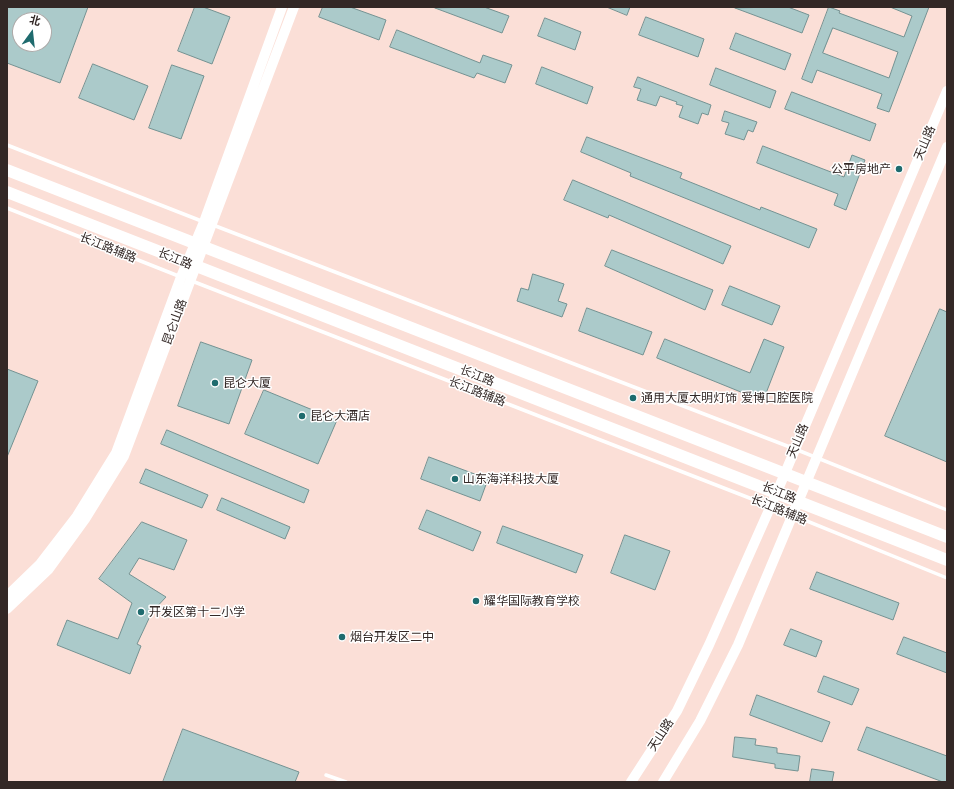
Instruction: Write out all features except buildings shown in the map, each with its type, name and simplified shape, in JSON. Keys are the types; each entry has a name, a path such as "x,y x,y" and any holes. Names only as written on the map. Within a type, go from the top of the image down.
{"main road":[{"name":"长江路","path":"7,170 199,247 785,472 947,537"},
{"name":"长江路","path":"7,192 191,266 777,492 947,560"}],"street":[{"name":"昆仑山路","path":"208,223 282,7"},
{"name":"昆仑山路","path":"7,596 40,564 77,516 116,453 294,7"},
{"name":"天山路","path":"631,782 677,710 709,645 777,492 947,91"},
{"name":"天山路","path":"663,782 704,714 738,645 947,147"},
{"name":"昆仑山路","path":"7,609 48,570 86,518 124,456 185,279"}],"lane":[{"path":"7,145 794,449 947,510"},
{"name":"长江路辅路","path":"7,208 185,279 770,506 947,578"},
{"path":"326,774 346,782"}],"place":[{"name":"公平房地产","path":"899,169"},
{"name":"昆仑大厦","path":"215,383"},
{"name":"通用大厦太明灯饰 爱博口腔医院","path":"633,398"},
{"name":"昆仑大酒店","path":"302,416"},
{"name":"山东海洋科技大厦","path":"455,479"},
{"name":"耀华国际教育学校","path":"476,601"},
{"name":"开发区第十二小学","path":"141,612"},
{"name":"烟台开发区二中","path":"342,637"}]}
